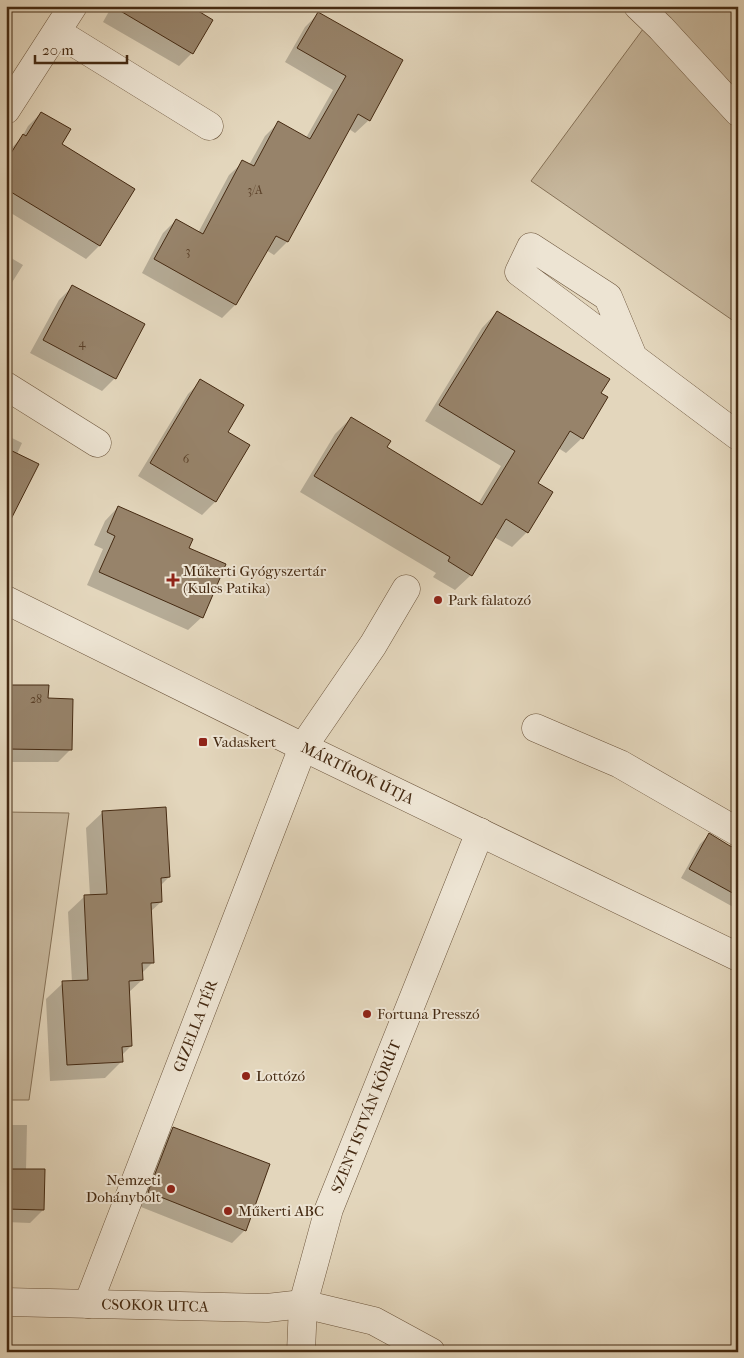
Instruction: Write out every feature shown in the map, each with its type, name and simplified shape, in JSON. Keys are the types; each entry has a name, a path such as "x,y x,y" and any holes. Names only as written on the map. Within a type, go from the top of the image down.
{"street":[{"path":"6,110 73,6"},
{"path":"638,6 661,28 738,112"},
{"path":"57,32 209,126"},
{"path":"633,357 738,436"},
{"path":"6,386 97,443"},
{"name":"GIZELLA TÉR","path":"88,1304 303,748 373,645 406,589"},
{"name":"MÁRTÍROK ÚTJA","path":"6,600 303,748 738,957"},
{"path":"536,728 620,764 738,832"},
{"name":"SZENT ISTVÁN KÖRÚT","path":"301,1352 303,1304 329,1209 480,832"},
{"name":"CSOKOR UTCA","path":"6,1302 267,1308 303,1304 374,1321 431,1352"}],"shaded area":[{"path":"660,6 738,6 738,324 531,181"},
{"path":"6,812 69,813 29,1100 6,1100"}],"building":[{"path":"112,6 190,6 213,20 193,54"},
{"path":"318,12 403,60 370,121 358,114 288,242 276,236 236,305 154,259 176,219 203,234 242,160 254,166 278,121 310,139 346,76 297,48"},
{"path":"41,112 71,129 62,144 135,189 100,246 6,189 6,161 23,134 26,136"},
{"path":"72,285 145,324 116,379 43,340"},
{"path":"497,311 610,379 601,393 608,397 583,439 570,431 538,483 553,492 528,533 506,519 472,576 448,561 450,557 314,476 351,417 391,441 387,447 482,505 515,451 439,405"},
{"path":"200,379 244,405 228,432 250,445 216,502 150,463"},
{"path":"6,448 39,464 6,529"},
{"path":"118,506 193,539 189,548 226,564 203,618 99,572 115,536 107,532"},
{"path":"6,685 49,685 48,698 73,699 72,750 6,749"},
{"path":"166,807 170,877 161,878 162,902 151,903 154,963 142,963 143,980 129,981 132,1046 122,1047 123,1062 67,1065 62,981 88,980 84,895 107,894 102,811"},
{"path":"709,833 730,846 738,848 738,896 689,869"},
{"path":"173,1127 270,1164 246,1231 148,1192"},
{"path":"6,1169 45,1169 44,1210 6,1209"}],"place":[{"name":"Műkerti Gyógyszertár (Kulcs Patika)","path":"173,580"},
{"name":"Park falatozó","path":"438,600"},
{"name":"Vadaskert","path":"203,742"},
{"name":"Fortuna Presszó","path":"367,1014"},
{"name":"Lottózó","path":"246,1076"},
{"name":"Nemzeti Dohánybolt","path":"171,1189"},
{"name":"Műkerti ABC","path":"228,1211"}]}
